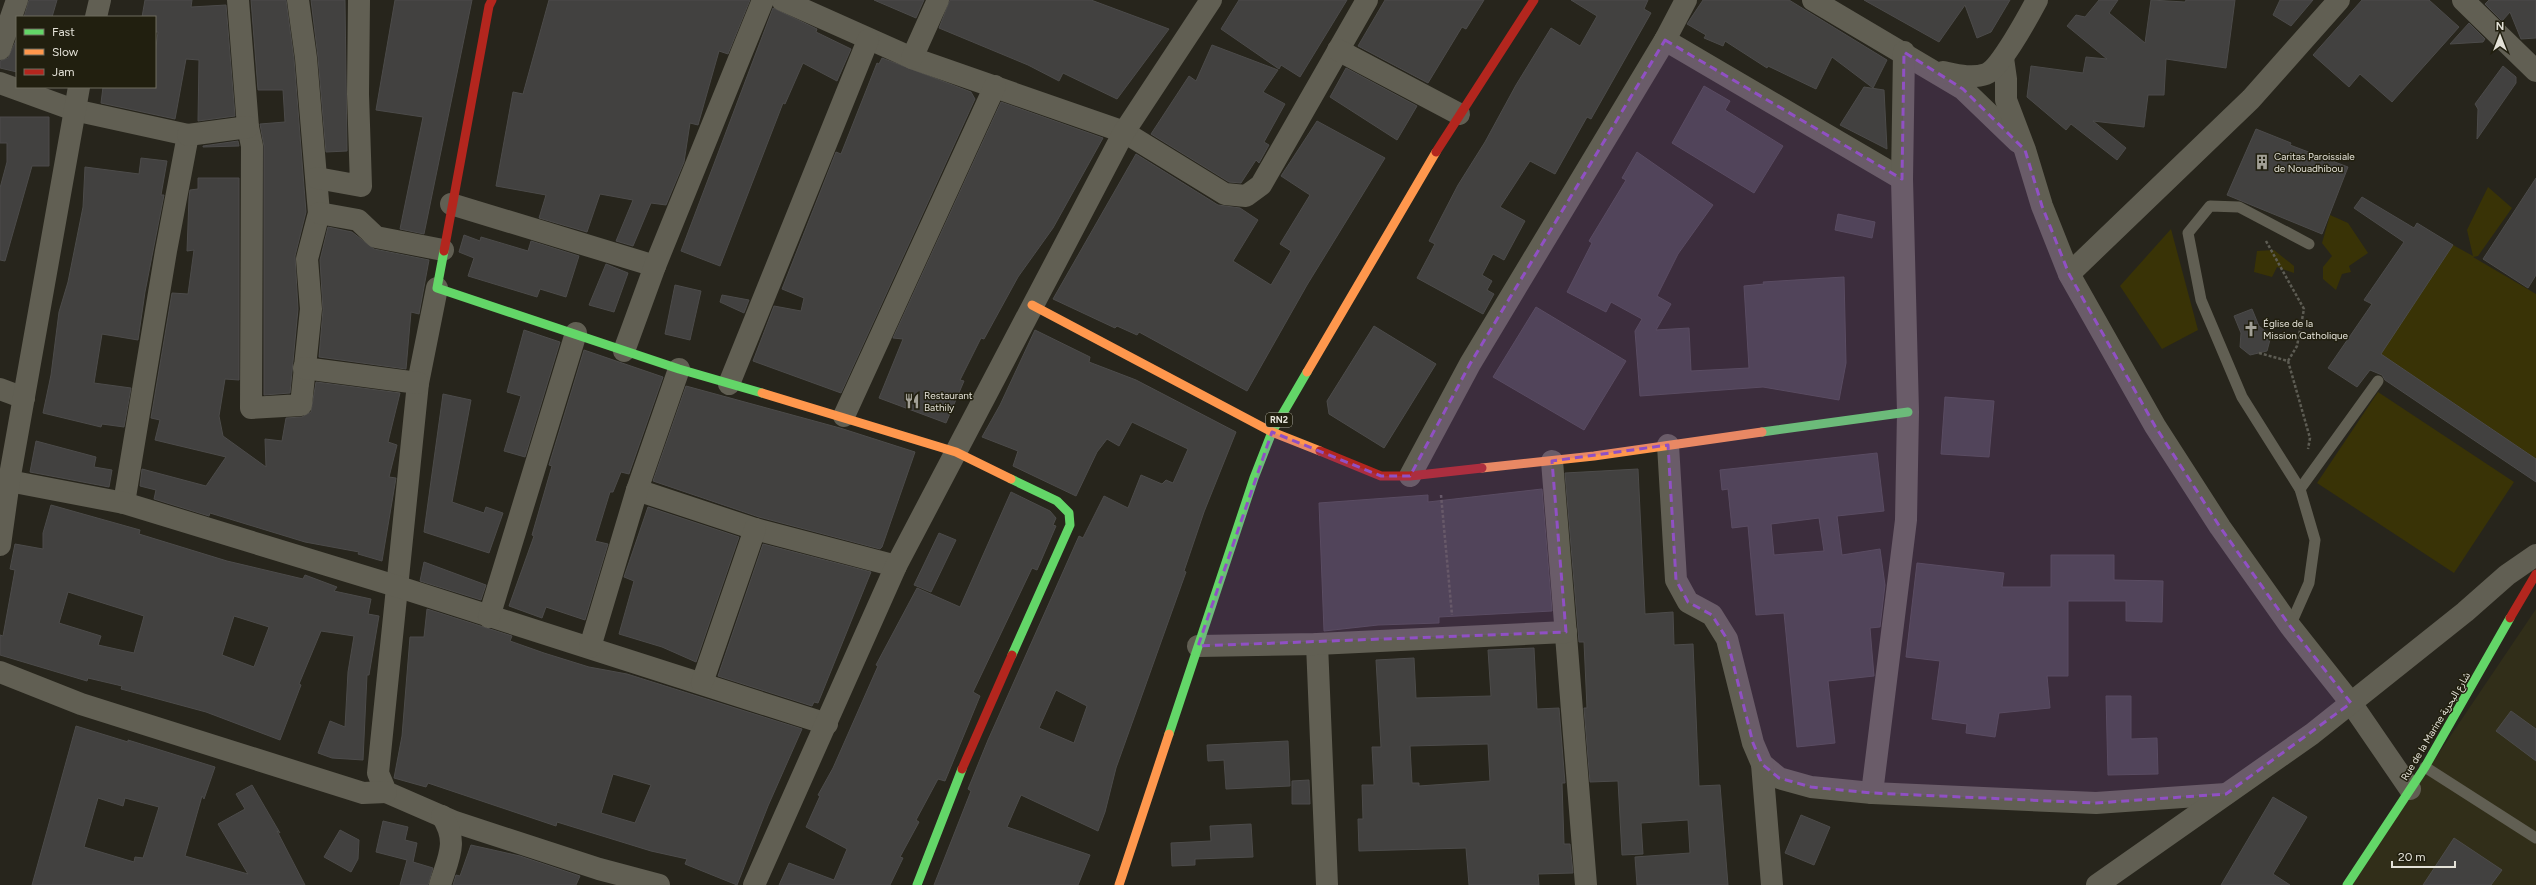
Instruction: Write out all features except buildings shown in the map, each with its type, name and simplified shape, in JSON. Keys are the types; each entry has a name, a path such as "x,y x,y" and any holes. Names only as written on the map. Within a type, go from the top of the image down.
{"main road":[{"name":"RN2","path":"1119,885 1254,478 1272,432 1458,114 1534,0"},
{"path":"489,2 436,288 576,333 679,369 844,416 956,452 1057,501 1069,513 1070,525 976,735 917,885"},
{"path":"1032,305 1272,432 1381,476 1410,476 1552,461 1908,412"},
{"name":"Rue de la Marine شارع البحرية","path":"2347,885 2425,767 2536,574"}],"street":[{"path":"0,50 17,0"},
{"path":"96,16 100,0"},
{"path":"238,0 248,127 252,146 251,408 301,405 311,309 307,259 319,213 317,178 298,0"},
{"path":"317,178 361,186 358,94 359,0"},
{"path":"624,351 655,266 763,0"},
{"path":"782,0 868,40 912,58 1124,132 1225,194 1246,196 1261,185 1367,0"},
{"path":"912,58 938,0"},
{"path":"754,885 827,724 896,566 1124,132 1211,0"},
{"path":"1410,476 1470,364 1665,40 1686,0"},
{"path":"1813,0 1904,52 1963,89 2025,150"},
{"path":"1936,71 1968,76 1987,74 2003,58 2037,0"},
{"path":"2069,274 2251,99 2339,0"},
{"path":"2463,0 2536,71"},
{"path":"729,384 868,40"},
{"path":"1665,40 1902,179"},
{"path":"1338,50 1458,114"},
{"path":"1872,793 1906,520 1908,412 1902,179 1904,52"},
{"path":"2003,58 2006,79 2006,100 2025,150 2042,206 2069,274 2155,426 2220,527 2290,626 2351,703 2410,789"},
{"path":"0,83 74,110 188,135 248,127"},
{"path":"844,416 995,86"},
{"path":"1,536 9,481 79,88"},
{"path":"124,503 166,251 188,135"},
{"path":"451,204 655,266"},
{"path":"319,213 358,220 376,237 443,250"},
{"path":"386,792 378,773 396,586 418,383 436,288"},
{"path":"489,617 576,333"},
{"path":"304,368 418,383"},
{"path":"590,647 637,490 679,369"},
{"path":"0,389 24,398"},
{"path":"1668,444 1676,580 1688,602 1712,615 1727,639 1753,743 1762,764 1772,885"},
{"path":"1552,461 1586,885"},
{"path":"9,481 124,503 396,586 827,724"},
{"path":"637,490 755,529 896,566"},
{"path":"702,683 755,529"},
{"path":"2097,885 2351,703 2508,575 2536,555"},
{"path":"1198,646 1317,644 1566,632"},
{"path":"1317,644 1327,885"},
{"path":"0,672 82,704 362,793 386,792 442,816 596,877 659,885"},
{"path":"1762,764 1779,778 1794,783 1872,793 2096,804 2226,794"},
{"path":"440,885 452,844 452,834 442,816"}],"lane":[{"path":"2290,626 2309,583 2315,540 2300,489 2242,397 2201,300 2188,233 2210,206 2239,207 2309,244"},
{"path":"2300,489 2378,381"},
{"path":"2425,767 2536,838"}],"path":[{"path":"2264,239 2304,309 2297,346 2288,361 2310,438"},
{"path":"2259,353 2288,361"},
{"path":"1439,472 1454,638"}],"highlighted area":[{"path":"1665,40 1902,179 1904,52 1963,89 2025,150 2042,206 2069,274 2155,426 2220,527 2290,626 2351,703 2226,794 2096,803 1872,793 1811,787 1779,778 1762,764 1753,743 1727,639 1712,615 1688,602 1676,580 1668,445 1552,461 1566,632 1198,646 1272,432 1381,476 1410,476 1470,364"}],"shaded area":[{"path":"2488,187 2512,208 2478,256 2473,257 2536,294 2536,459 2397,365 2378,358 2453,245 2473,256 2467,230"},
{"path":"2330,215 2348,223 2368,253 2349,266 2351,272 2342,274 2336,290 2323,279 2323,267 2332,256 2322,243"},
{"path":"2171,229 2198,330 2162,349 2120,286"},
{"path":"2274,250 2294,266 2294,273 2277,267 2272,277 2254,272 2257,251"},
{"path":"2378,392 2514,482 2454,573 2317,483"},
{"path":"2536,609 2536,885 2350,885"}],"traffic: fast":[{"path":"444,251 437,288 679,369 762,393"},
{"path":"1169,734 1254,478 1272,432 1307,372"},
{"path":"1762,432 1908,412"},
{"path":"1011,479 1057,501 1069,513 1070,525 1012,655"},
{"path":"2347,885 2425,767 2510,618"},
{"path":"917,885 962,769"}],"traffic: slow":[{"path":"1307,372 1436,152"},
{"path":"1032,305 1272,432 1320,451"},
{"path":"762,393 956,452 1011,479"},
{"path":"1482,468 1594,456 1762,432"},
{"path":"1119,885 1169,734"}],"traffic: jam":[{"path":"444,251 489,6 492,0"},
{"path":"1436,152 1534,0"},
{"path":"1320,451 1381,476 1410,476 1482,468"},
{"path":"2510,618 2536,574"},
{"path":"962,769 1012,655"}],"place":[{"name":"Caritas Paroissiale de Nouadhibou","path":"2262,162"},
{"name":"Église de la Mission Catholique","path":"2251,329"},
{"name":"Restaurant Bathily","path":"912,401"}]}
